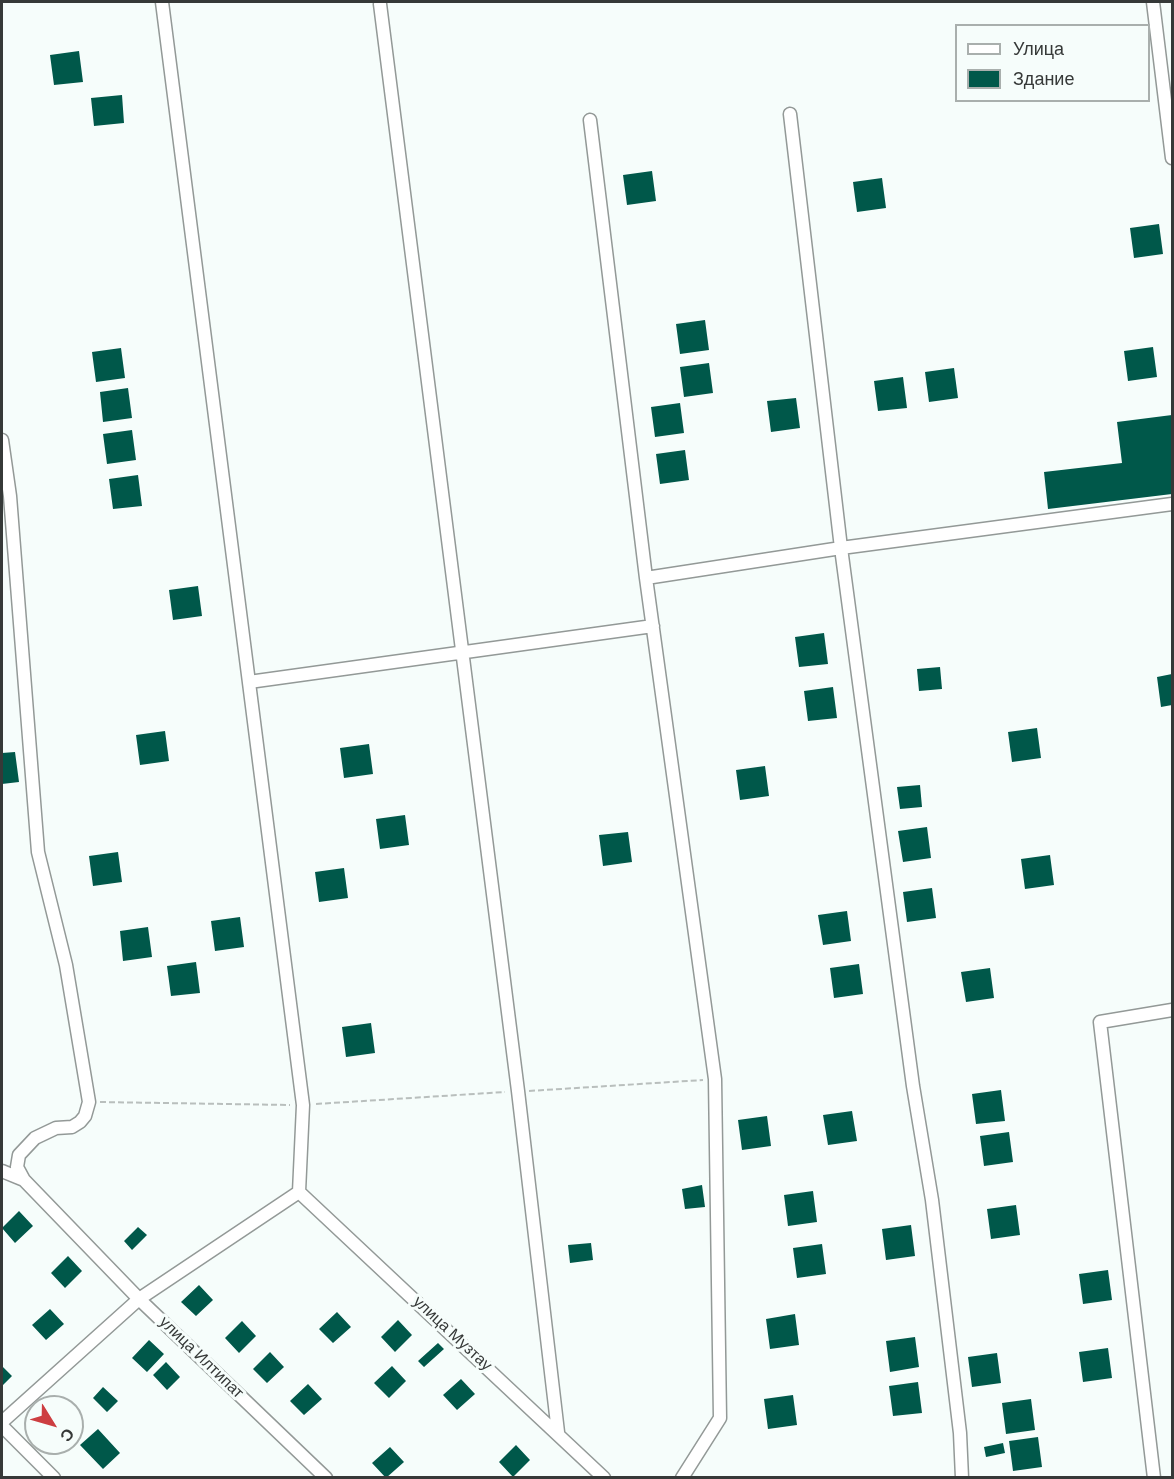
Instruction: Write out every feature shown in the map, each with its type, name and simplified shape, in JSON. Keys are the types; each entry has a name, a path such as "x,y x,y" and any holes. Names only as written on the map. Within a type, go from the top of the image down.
{"street":[{"path":"54,1478 2,1424 139,1299 299,1192 303,1105 162,2"},
{"path":"1153,2 1173,158"},
{"path":"380,4 518,1091 558,1432"},
{"path":"790,114 841,548 913,1086 932,1200 960,1433 962,1478"},
{"path":"590,120 646,578 715,1079 720,1418 682,1478"},
{"path":"2,440 10,496 38,852 66,965 89,1101 85,1116 80,1122 72,1127 56,1128 35,1138 19,1155 17,1167 24,1180"},
{"path":"646,578 841,548 1173,504"},
{"path":"249,682 653,626"},
{"path":"1154,1478 1100,1022 1173,1010"},
{"path":"2,1171 24,1180"},
{"name":"улица Илтипат","path":"24,1180 139,1299 326,1478"},
{"name":"улица Музтау","path":"299,1192 558,1432 604,1478"}],"path":[{"path":"89,1101 303,1105 715,1079"}],"building":[{"path":"79,51 83,82 54,85 50,55"},
{"path":"122,95 124,123 94,126 91,98"},
{"path":"652,171 656,201 627,205 623,175"},
{"path":"882,178 886,208 857,212 853,182"},
{"path":"1159,224 1163,254 1134,258 1130,228"},
{"path":"705,320 709,350 680,354 676,324"},
{"path":"1153,347 1157,377 1128,381 1124,351"},
{"path":"121,348 125,378 96,382 92,352"},
{"path":"709,363 713,393 684,397 680,367"},
{"path":"954,368 958,398 929,402 925,372"},
{"path":"903,377 907,408 878,411 874,381"},
{"path":"128,388 132,418 103,422 100,392"},
{"path":"796,398 800,428 771,432 767,401"},
{"path":"680,403 684,433 655,437 651,407"},
{"path":"1172,415 1172,494 1048,509 1044,472 1122,463 1117,422"},
{"path":"132,430 136,460 107,464 103,434"},
{"path":"685,450 689,480 660,484 656,454"},
{"path":"138,475 142,506 113,509 109,479"},
{"path":"198,586 202,616 173,620 169,590"},
{"path":"824,633 828,664 799,667 795,637"},
{"path":"940,667 942,689 919,691 917,669"},
{"path":"1172,674 1172,705 1161,707 1157,677"},
{"path":"833,687 837,718 808,721 804,691"},
{"path":"1037,728 1041,758 1012,762 1008,732"},
{"path":"165,731 169,761 140,765 136,735"},
{"path":"369,744 373,774 344,778 340,748"},
{"path":"15,752 19,782 2,784 2,753"},
{"path":"765,766 769,796 740,800 736,770"},
{"path":"920,785 922,807 900,809 897,787"},
{"path":"405,815 409,845 380,849 376,819"},
{"path":"927,827 931,858 903,862 898,831"},
{"path":"628,832 632,862 603,866 599,835"},
{"path":"118,852 122,882 93,886 89,856"},
{"path":"1050,855 1054,885 1025,889 1021,859"},
{"path":"344,868 348,898 319,902 315,872"},
{"path":"932,888 936,918 907,922 903,892"},
{"path":"847,911 851,941 823,945 818,915"},
{"path":"240,917 244,947 215,951 211,921"},
{"path":"148,927 152,957 123,961 120,931"},
{"path":"196,962 200,993 171,996 167,966"},
{"path":"859,964 863,994 834,998 830,968"},
{"path":"990,968 994,998 966,1002 961,972"},
{"path":"371,1023 375,1053 346,1057 342,1027"},
{"path":"1001,1090 1005,1121 976,1124 972,1094"},
{"path":"852,1111 857,1141 828,1145 823,1115"},
{"path":"767,1116 771,1146 742,1150 738,1120"},
{"path":"1009,1132 1013,1162 984,1166 980,1136"},
{"path":"702,1185 705,1207 685,1209 682,1189"},
{"path":"813,1191 817,1222 788,1226 784,1195"},
{"path":"1016,1205 1020,1235 991,1239 987,1209"},
{"path":"19,1211 33,1226 15,1243 2,1228"},
{"path":"911,1225 915,1256 886,1260 882,1229"},
{"path":"138,1227 147,1235 132,1250 124,1241"},
{"path":"591,1243 593,1260 570,1263 568,1245"},
{"path":"822,1244 826,1274 797,1278 793,1248"},
{"path":"68,1256 82,1271 65,1288 51,1273"},
{"path":"1108,1270 1112,1300 1083,1304 1079,1274"},
{"path":"199,1285 213,1300 196,1316 181,1302"},
{"path":"50,1309 64,1324 46,1340 32,1325"},
{"path":"337,1312 351,1327 333,1343 319,1329"},
{"path":"795,1314 799,1345 770,1349 766,1319"},
{"path":"398,1320 412,1335 395,1352 381,1337"},
{"path":"242,1321 256,1336 239,1353 225,1338"},
{"path":"915,1337 919,1367 890,1372 886,1341"},
{"path":"149,1340 164,1354 147,1372 132,1358"},
{"path":"438,1343 444,1349 424,1367 418,1361"},
{"path":"1108,1348 1112,1378 1083,1382 1079,1352"},
{"path":"270,1352 284,1367 267,1383 253,1369"},
{"path":"997,1353 1001,1383 972,1387 968,1357"},
{"path":"166,1362 180,1377 167,1390 153,1375"},
{"path":"2,1366 12,1376 2,1386"},
{"path":"392,1366 406,1381 389,1398 374,1383"},
{"path":"461,1379 475,1394 457,1410 443,1395"},
{"path":"918,1382 922,1413 893,1416 889,1386"},
{"path":"308,1384 322,1399 304,1415 290,1401"},
{"path":"103,1387 118,1401 107,1412 93,1398"},
{"path":"793,1395 797,1425 768,1429 764,1399"},
{"path":"1031,1399 1035,1430 1006,1434 1002,1403"},
{"path":"98,1429 120,1453 103,1469 84,1449 84,1441"},
{"path":"1038,1437 1042,1467 1013,1471 1009,1441"},
{"path":"1003,1443 1005,1453 986,1457 984,1447"},
{"path":"516,1445 530,1460 513,1477 499,1462"},
{"path":"390,1447 404,1462 386,1478 372,1463"}]}
